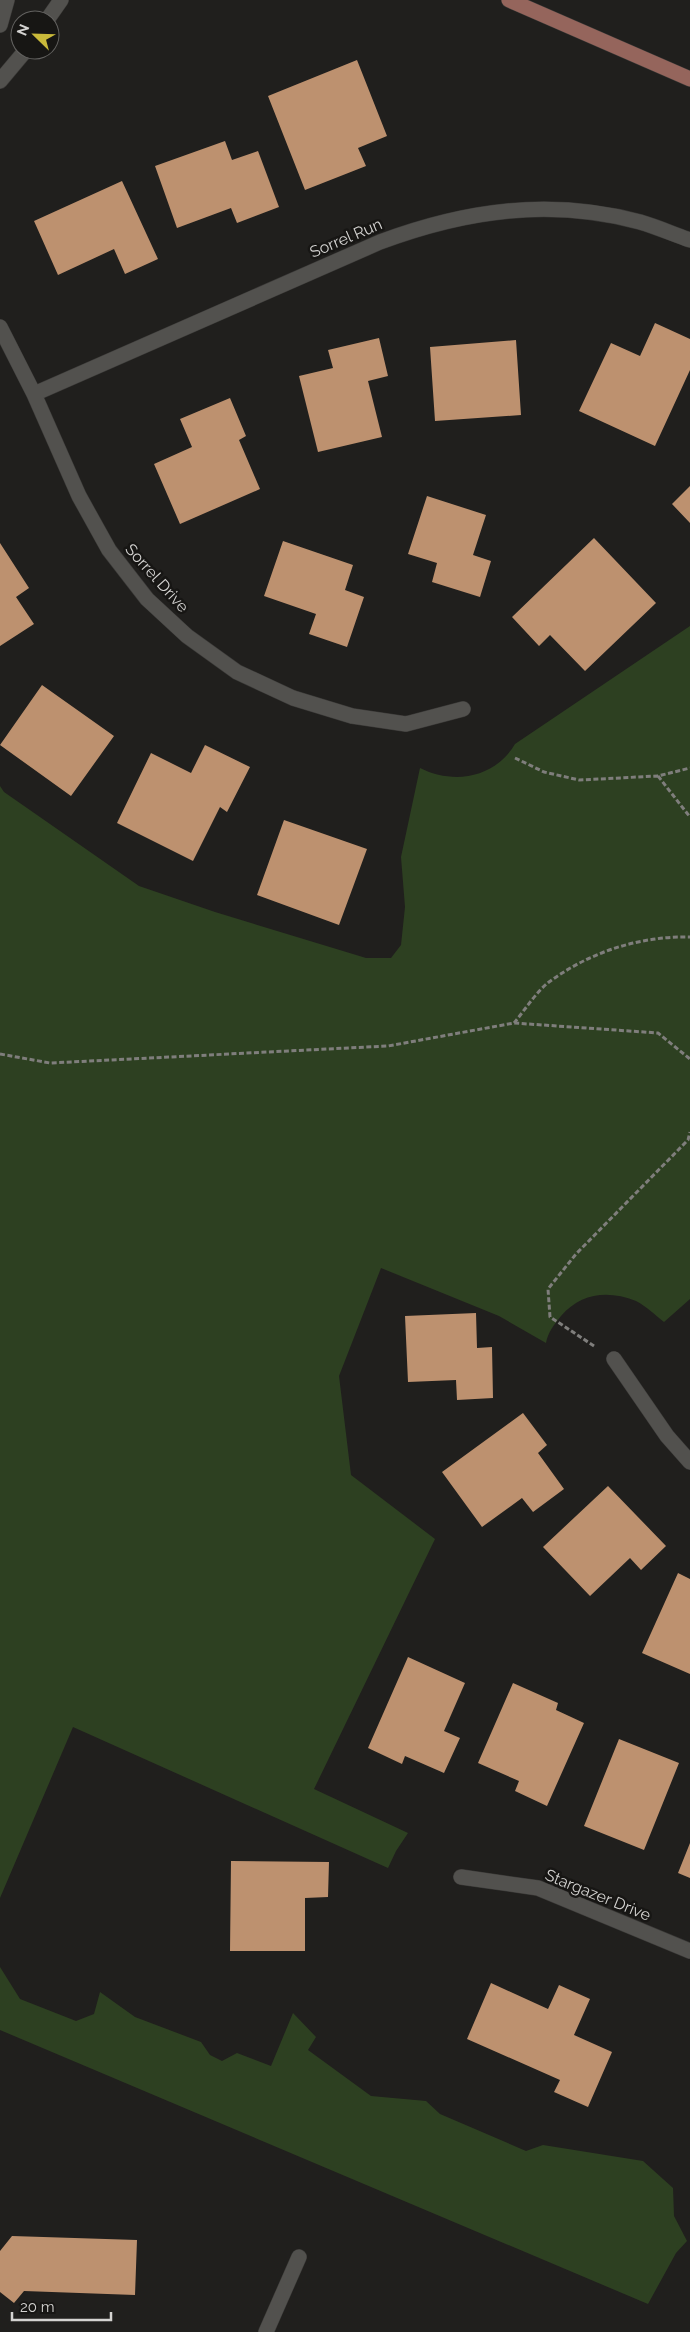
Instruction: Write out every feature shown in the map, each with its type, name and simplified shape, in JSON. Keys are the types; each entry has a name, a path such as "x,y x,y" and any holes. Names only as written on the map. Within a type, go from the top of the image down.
{"main road":[{"path":"510,0 690,79"}],"street":[{"path":"0,25 6,0"},
{"path":"0,81 18,60"},
{"name":"Sorrel Run","path":"34,394 380,242 416,228 476,214 531,209 586,212 640,222 690,240"},
{"name":"Sorrel Drive","path":"0,326 34,394 79,496 108,550 147,599 187,636 237,672 293,698 352,716 406,724 462,709"},
{"path":"614,1359 667,1436 690,1462"},
{"name":"Stargazer Drive","path":"461,1877 538,1888 690,1951"},
{"path":"266,2332 300,2257"}],"path":[{"path":"515,758 544,772 579,780 658,776 690,768"},
{"path":"658,776 690,817"},
{"path":"514,1023 548,983 608,949 666,936 690,937"},
{"path":"0,1054 50,1063 388,1046 514,1023 658,1033 690,1059"},
{"path":"614,1359 550,1317 548,1289 576,1254 688,1140 690,1132"}],"green space":[{"path":"690,626 690,1299 664,1322 636,1301 615,1295 586,1298 577,1302 561,1316 550,1332 546,1343 499,1316 381,1268 339,1376 351,1475 435,1539 314,1789 408,1833 388,1868 73,1727 0,1898 0,786 4,792 139,886 215,912 366,958 391,958 401,945 405,907 401,857 420,768 446,776 460,777 485,771 507,755 515,744"},
{"path":"0,1967 20,1999 76,2021 94,2014 100,1992 135,2017 201,2042 210,2055 222,2061 237,2053 271,2066 293,2013 316,2037 308,2050 371,2096 426,2101 440,2114 526,2151 543,2145 643,2161 673,2188 674,2216 687,2241 676,2253 648,2304 0,2030"}],"building":[{"path":"357,60 387,136 358,148 366,166 305,190 268,96"},
{"path":"225,141 232,160 258,151 279,207 237,223 231,208 177,228 155,166"},
{"path":"122,181 158,259 125,274 114,249 58,275 34,221"},
{"path":"655,323 690,339 690,370 655,446 579,411 611,343 640,356"},
{"path":"379,338 388,376 368,381 382,437 318,452 299,376 333,368 328,350"},
{"path":"516,340 521,415 435,421 430,347"},
{"path":"230,398 246,436 239,440 260,489 180,524 154,464 192,447 180,419"},
{"path":"690,486 690,523 672,504"},
{"path":"427,496 486,515 473,555 491,561 480,597 432,582 437,563 408,554"},
{"path":"594,538 656,603 585,671 550,635 539,646 512,617"},
{"path":"283,541 353,565 345,590 364,597 347,647 309,634 316,614 264,596"},
{"path":"0,543 29,588 16,597 34,624 0,646"},
{"path":"42,685 114,736 71,796 0,745"},
{"path":"205,745 250,767 227,812 220,807 193,861 117,823 151,753 191,773"},
{"path":"284,820 367,849 339,925 257,895"},
{"path":"476,1313 477,1348 492,1347 493,1398 457,1400 456,1380 408,1382 405,1316"},
{"path":"523,1413 547,1445 538,1453 564,1489 533,1512 522,1498 482,1527 442,1472"},
{"path":"608,1486 666,1546 641,1570 630,1558 590,1596 543,1547"},
{"path":"678,1573 690,1579 690,1674 642,1653"},
{"path":"408,1657 465,1683 444,1731 460,1738 444,1773 405,1756 402,1764 368,1748"},
{"path":"513,1683 558,1703 556,1710 584,1723 547,1806 515,1791 519,1781 478,1763"},
{"path":"619,1739 679,1763 644,1850 584,1826"},
{"path":"690,1843 690,1878 678,1873"},
{"path":"231,1861 329,1862 328,1897 305,1898 305,1951 230,1951"},
{"path":"491,1983 548,2009 559,1985 590,1999 574,2035 612,2052 588,2107 554,2092 560,2080 467,2039"},
{"path":"12,2236 137,2240 135,2295 24,2291 14,2303 0,2292 0,2251"}]}
